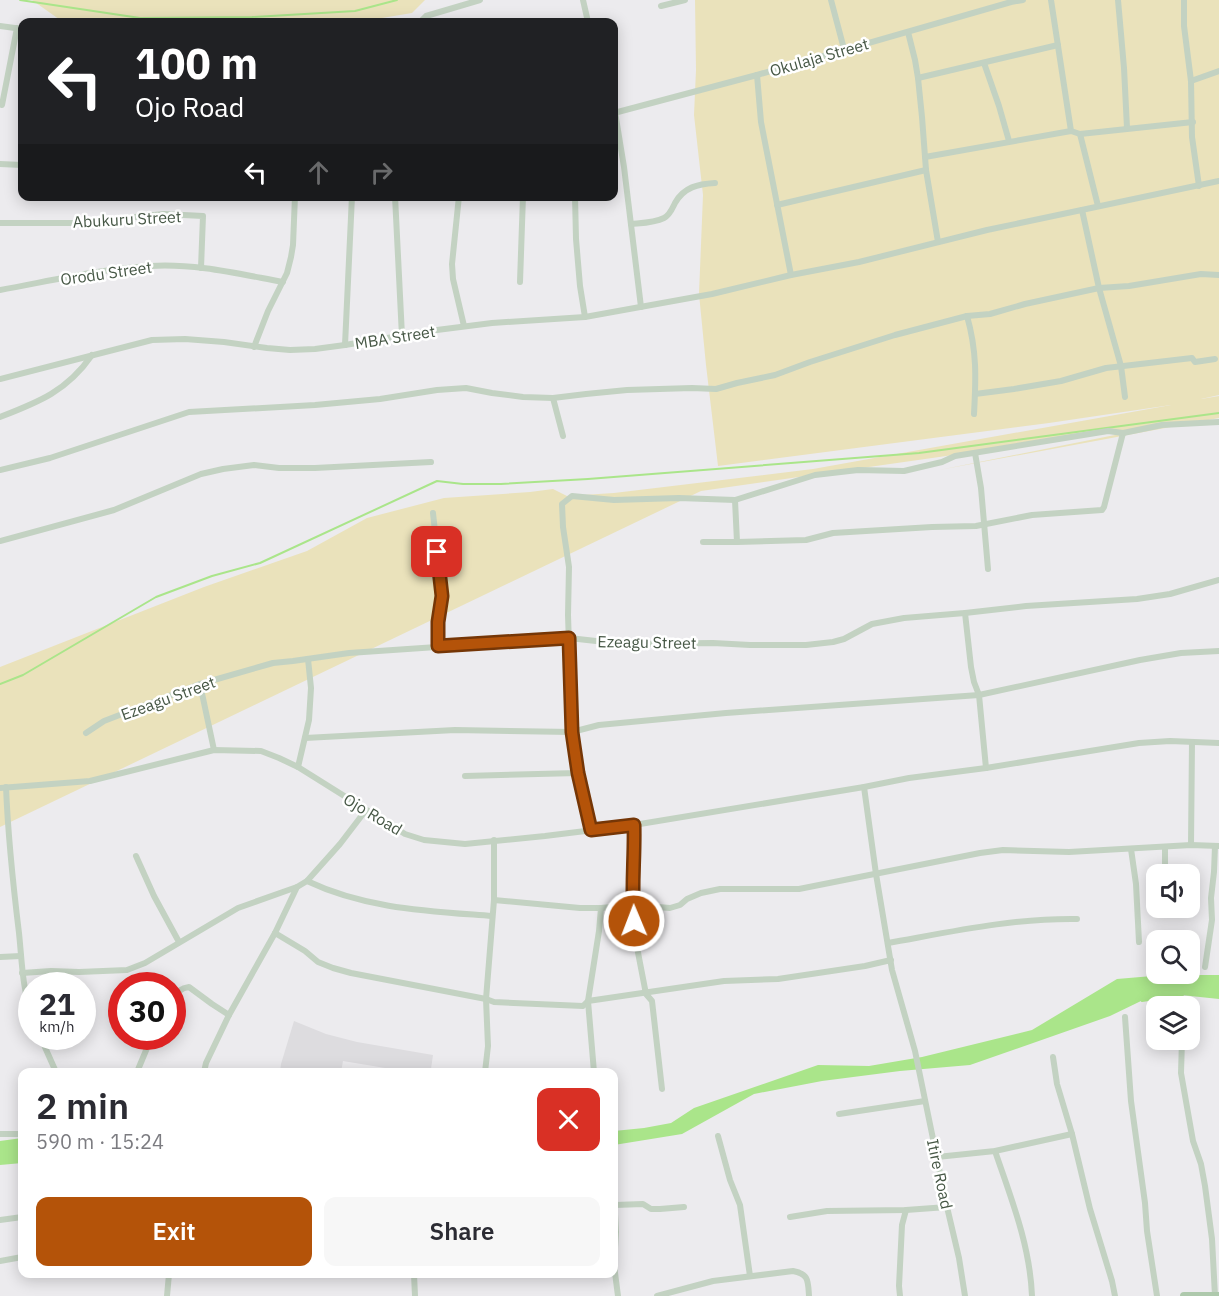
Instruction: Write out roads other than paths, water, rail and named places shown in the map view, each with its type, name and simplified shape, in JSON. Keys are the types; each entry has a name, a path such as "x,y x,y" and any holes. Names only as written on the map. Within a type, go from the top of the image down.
{"main road":[{"path":"1184,1296 1217,1296"}],"street":[{"path":"424,18 480,0"},
{"path":"583,0 587,18"},
{"path":"661,6 685,0"},
{"path":"831,0 844,49"},
{"name":"Okulaja Street","path":"618,111 757,75 1023,0"},
{"path":"1050,0 1071,131"},
{"path":"1118,0 1127,129"},
{"path":"1184,0 1184,26 1191,81 1192,137 1199,186"},
{"path":"0,26 18,28"},
{"path":"908,32 918,78 926,170 938,242"},
{"path":"2,105 18,37"},
{"path":"918,78 1058,45"},
{"path":"984,63 1009,141"},
{"path":"1191,81 1219,71"},
{"path":"757,75 761,122 791,275"},
{"path":"925,157 1071,131 1080,134 1193,122"},
{"path":"618,134 641,307"},
{"path":"1080,134 1098,206"},
{"path":"0,164 18,165"},
{"path":"777,205 926,170"},
{"name":"MBA Street","path":"0,379 152,340 184,339 290,350 345,345 492,322 585,317 721,292 1098,206 1219,181"},
{"path":"631,224 666,217 688,188 716,183"},
{"path":"254,347 268,311 283,282 291,257 295,201"},
{"path":"345,345 352,201"},
{"path":"395,201 402,336"},
{"path":"458,201 452,264 453,279 464,326"},
{"path":"520,282 523,201"},
{"path":"575,201 580,286 585,317"},
{"path":"1082,210 1099,288 1121,366 1125,397"},
{"name":"Abukuru Street","path":"0,223 76,223 164,214 203,216 201,268"},
{"name":"Orodu Street","path":"0,290 111,270 152,266 201,268 283,282"},
{"path":"0,470 50,458 189,412 315,405 466,388 523,398 553,398 627,390 692,388 716,390 775,375 895,335 967,316 990,314 1099,288 1129,286 1201,274 1219,275"},
{"path":"967,316 975,354 974,414"},
{"path":"0,417 54,393 70,382 92,355"},
{"path":"975,394 1036,386 1106,368 1192,358 1195,362 1215,359"},
{"path":"553,398 563,436"},
{"path":"591,830 578,773 572,732 569,567 562,504 572,496 614,500 679,498 735,500 815,475 858,470 904,471 942,462 955,456 1108,430 1123,433 1162,425 1219,422"},
{"path":"703,542 806,540 833,533 984,524 1032,515 1102,510 1123,433"},
{"path":"975,453 981,488 988,570"},
{"path":"0,541 114,510 201,474 239,466 315,468 431,462"},
{"path":"735,500 737,542"},
{"path":"433,513 442,596 438,622 438,646"},
{"name":"Ezeagu Street","path":"86,734 104,721 200,684 273,663 349,653 569,638 623,644 806,645 844,639 872,624 887,621 1026,606 1137,599 1170,594 1219,580"},
{"path":"965,613 971,668 979,695 986,768"},
{"path":"304,738 471,729 572,732 599,725 726,713 979,695 1140,660 1181,653 1219,651"},
{"path":"298,767 309,720 311,688 308,659"},
{"path":"200,684 214,750"},
{"name":"Ojo Road","path":"3,787 90,782 214,750 261,751 298,767 405,834 424,840 465,844 634,825 909,778 1139,743 1170,741 1219,743"},
{"path":"1191,845 1192,742"},
{"path":"465,776 578,773"},
{"path":"3,787 22,972"},
{"name":"Itire Road","path":"864,787 891,960 915,1051 965,1296"},
{"path":"36,972 127,970 145,963 238,908 297,887 307,881 366,810"},
{"path":"634,825 635,937 646,993 652,1001 662,1089"},
{"path":"485,1068 488,1046 486,999 494,900 494,840"},
{"path":"494,900 601,908 633,905 670,908 680,906 687,899 700,893 720,889 799,889 971,854 1003,850 1069,852 1191,845 1217,846 1211,898 1212,920 1205,967"},
{"path":"1165,847 1165,864"},
{"path":"1131,849 1136,884 1139,942"},
{"path":"136,856 179,942"},
{"path":"307,881 326,890 371,903 415,910 492,916"},
{"path":"205,1068 229,1016 275,933 297,887"},
{"path":"594,1068 588,1001 601,908"},
{"path":"888,943 1046,918 1077,919"},
{"path":"275,933 305,951 318,962 351,973 502,1002 575,1006 583,1006 588,1001 687,986 724,981 778,979 891,960"},
{"path":"0,957 21,956"},
{"path":"186,987 229,1016"},
{"path":"1125,1017 1133,1114 1157,1296"},
{"path":"46,1050 54,1068"},
{"path":"139,1068 146,1050"},
{"path":"1182,1050 1181,1073 1193,1141 1201,1164 1205,1186 1217,1296"},
{"path":"1053,1057 1057,1084 1115,1296"},
{"path":"839,1114 925,1101"},
{"path":"0,1134 18,1134"},
{"path":"937,1157 995,1151 1072,1134"},
{"path":"718,1136 730,1180 740,1205 750,1276"},
{"path":"995,1151 1021,1229 1031,1278 1032,1296"},
{"path":"618,1205 643,1204 651,1209 684,1207"},
{"path":"790,1217 827,1211 947,1207"},
{"path":"900,1296 902,1225 906,1210"},
{"path":"0,1220 18,1218"},
{"path":"0,1261 18,1258"},
{"path":"657,1296 679,1293 713,1281 793,1271 805,1276 808,1281 809,1296"},
{"path":"167,1296 169,1278"},
{"path":"414,1278 415,1296"},
{"path":"616,1278 618,1296"}],"waterway":[{"path":"20,0 140,18 252,17 355,11 397,0"},
{"path":"0,684 23,675 156,597 212,576 260,563 437,481 501,484 588,479 919,453 1219,413"},
{"path":"1142,1001 1183,995"}]}
